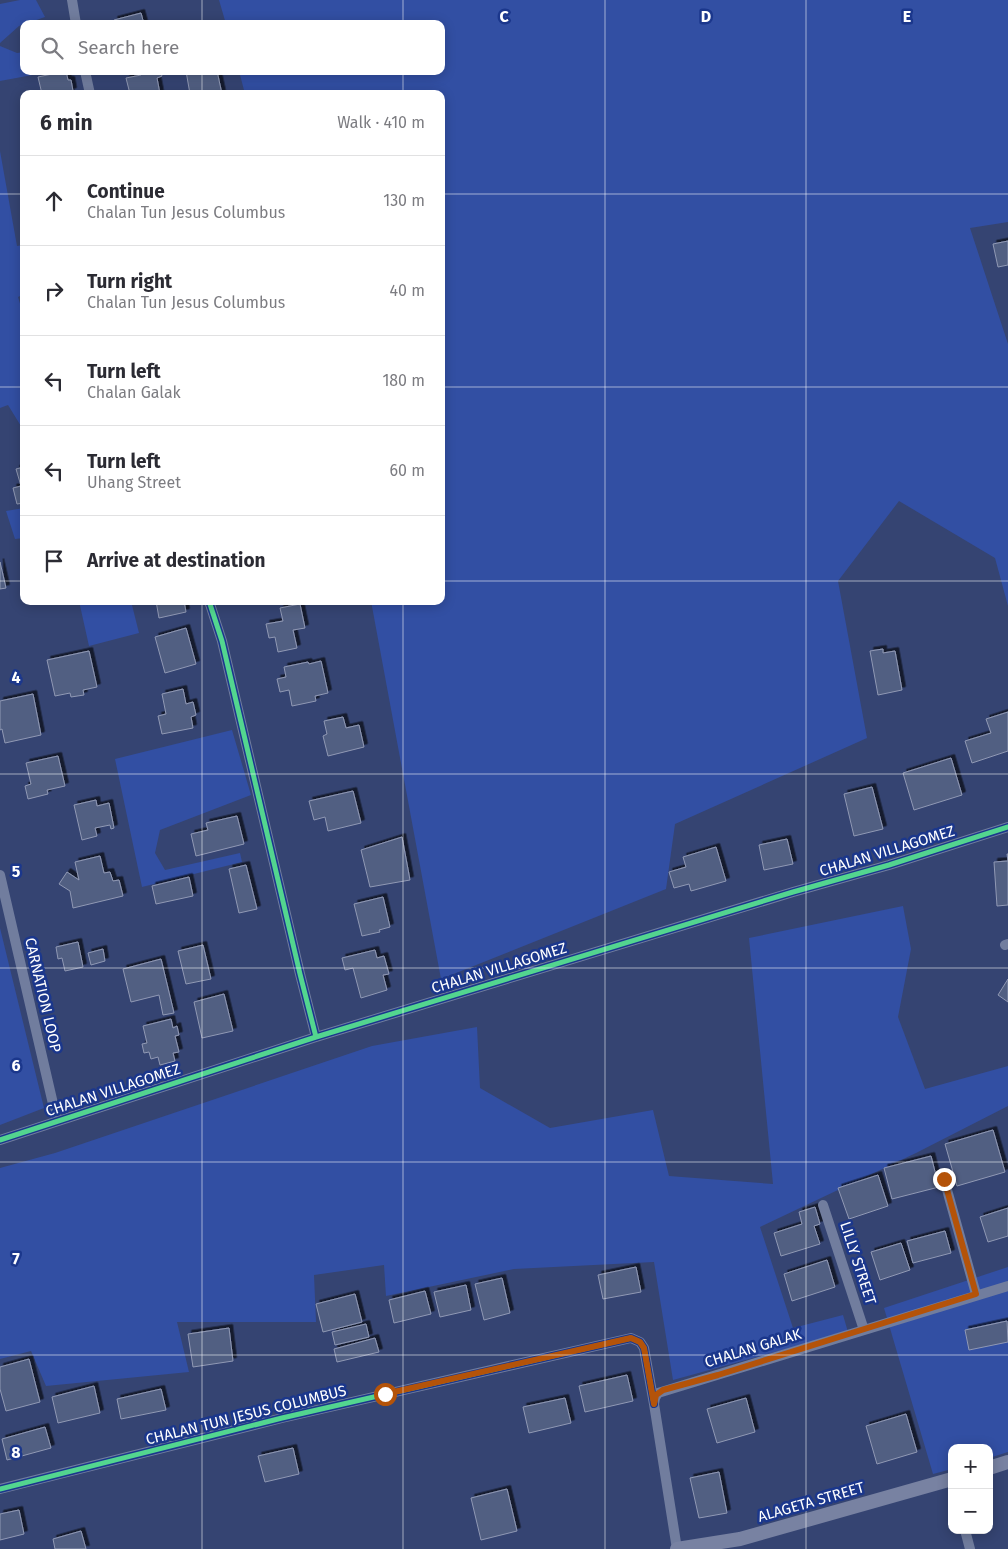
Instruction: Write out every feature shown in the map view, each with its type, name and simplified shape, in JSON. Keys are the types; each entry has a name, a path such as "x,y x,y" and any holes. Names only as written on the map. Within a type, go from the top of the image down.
{"main road":[{"path":"993,1467 1008,1462"},
{"name":"ALAGETA STREET","path":"677,1549 740,1539 948,1480"}],"street":[{"path":"72,0 75,20"},
{"path":"86,75 89,90"},
{"path":"210,605 222,641 316,1037"},
{"name":"CHALAN VILLAGOMEZ","path":"0,1140 316,1037 793,892 889,865 1008,827"},
{"name":"CARNATION LOOP","path":"0,875 57,1121"},
{"path":"944,1179 976,1294"},
{"name":"LILLY STREET","path":"823,1205 864,1330"},
{"name":"CHALAN GALAK","path":"654,1404 656,1395 663,1390 718,1375 976,1294 1008,1286"},
{"name":"CHALAN TUN JESUS COLUMBUS","path":"0,1489 282,1418 631,1338 640,1342 644,1348 654,1404"},
{"path":"654,1404 677,1549"},
{"path":"966,1534 970,1549"}],"shaded area":[{"path":"20,0 36,0 45,17 36,20 20,20 20,26 0,43 0,4"},
{"path":"219,0 1008,0 1008,222 970,228 1008,344 1008,606 995,558 899,501 838,581 867,738 675,824 666,889 441,979 372,605 445,605 445,90 244,90 240,75 445,75 445,20 225,20"},
{"path":"0,46 20,53 20,75 32,75 0,81"},
{"path":"0,151 17,246 20,246 20,296 18,297 20,304 20,424 8,405 0,408"},
{"path":"20,509 20,538 15,539 6,511"},
{"path":"80,605 132,605 139,633 89,646"},
{"path":"232,730 251,795 160,830 155,853 165,870 240,853 242,862 142,887 115,759"},
{"path":"903,906 911,949 898,1017 925,1089 1008,1066 1008,1106 916,1153 760,1227 793,1328 843,1315 848,1332 673,1380 654,1262 514,1269 386,1296 384,1265 314,1275 316,1322 177,1322 189,1372 46,1386 31,1351 0,1359 0,1168 55,1153 372,1046 477,1027 480,1088 550,1128 653,1110 669,1176 773,1184 749,938"},
{"path":"0,928 44,1108 0,1125"},
{"path":"1008,1267 1008,1452 993,1457 993,1444 948,1444 948,1470 933,1474 884,1308"}],"building":[{"path":"141,13 143,20 114,20"},
{"path":"67,75 68,80 71,80 73,90 41,90 38,77"},
{"path":"141,75 162,76 157,78 159,90 129,90 126,78"},
{"path":"187,75 218,75 221,90 189,90"},
{"path":"1008,241 1008,265 998,267 993,244"},
{"path":"20,468 20,483 16,469"},
{"path":"20,486 20,504 17,504 13,488"},
{"path":"0,562 6,588 0,589"},
{"path":"157,605 185,605 186,612 159,618"},
{"path":"300,605 305,628 293,630 297,648 278,652 275,637 269,638 266,624 283,621 280,608"},
{"path":"186,628 196,664 165,673 155,637"},
{"path":"883,649 883,653 895,651 902,690 878,695 870,651"},
{"path":"89,651 97,687 83,690 84,695 71,697 70,693 55,696 47,660"},
{"path":"321,661 328,693 315,696 316,701 292,706 289,690 280,692 277,679 286,677 284,667"},
{"path":"183,689 186,704 193,702 196,715 191,717 193,728 162,734 158,716 166,714 162,694"},
{"path":"33,694 41,735 5,743 2,729 0,730 0,701"},
{"path":"1008,712 1008,751 972,763 965,741 991,733 986,719"},
{"path":"343,717 346,728 359,725 364,747 328,756 323,736 327,734 324,721"},
{"path":"58,756 65,786 47,790 48,794 28,799 25,786 31,784 26,763"},
{"path":"951,758 962,795 914,810 903,773"},
{"path":"872,787 883,829 854,836 844,794"},
{"path":"353,791 361,823 328,831 325,817 314,820 309,801"},
{"path":"96,800 97,806 109,803 114,828 111,829 110,825 95,828 97,836 82,840 74,805"},
{"path":"237,816 244,844 196,856 191,834 208,830 206,823"},
{"path":"402,837 410,880 370,887 361,850"},
{"path":"787,839 793,864 764,870 759,845"},
{"path":"716,847 726,881 691,891 689,884 674,888 669,872 686,867 683,857"},
{"path":"100,856 104,873 110,872 113,881 119,880 123,896 73,908 70,891 59,884 67,872 79,880 75,862"},
{"path":"1008,861 1008,905 997,906 994,862"},
{"path":"246,865 257,909 239,913 229,869"},
{"path":"189,877 193,896 156,904 152,886"},
{"path":"383,897 390,927 379,930 380,932 362,936 354,904"},
{"path":"78,942 83,967 65,971 62,958 58,959 56,947"},
{"path":"203,945 211,979 186,984 178,951"},
{"path":"103,949 105,961 91,965 88,953"},
{"path":"375,950 377,958 384,956 389,974 383,975 387,990 361,998 353,968 345,970 342,958"},
{"path":"161,959 174,1013 163,1015 159,995 131,1002 123,969"},
{"path":"1008,979 1008,1002 998,995"},
{"path":"224,994 233,1031 202,1038 194,1002"},
{"path":"171,1019 173,1028 177,1026 179,1035 175,1036 179,1052 173,1053 175,1061 160,1065 158,1057 151,1059 149,1052 144,1053 142,1044 147,1043 143,1026"},
{"path":"993,1130 1005,1172 957,1186 945,1144"},
{"path":"931,1156 939,1187 892,1199 884,1168"},
{"path":"878,1175 888,1206 849,1219 838,1188"},
{"path":"815,1207 820,1224 814,1226 820,1244 781,1256 774,1233 802,1224 799,1212"},
{"path":"1008,1208 1008,1236 988,1242 980,1217"},
{"path":"945,1231 951,1253 913,1263 907,1241"},
{"path":"901,1243 910,1270 880,1280 871,1252"},
{"path":"827,1260 835,1287 792,1301 784,1274"},
{"path":"636,1267 641,1292 603,1299 598,1275"},
{"path":"502,1278 510,1313 484,1320 475,1284"},
{"path":"466,1285 471,1310 440,1317 434,1292"},
{"path":"425,1291 431,1314 394,1323 389,1300"},
{"path":"355,1294 362,1322 323,1332 316,1304"},
{"path":"1007,1321 1008,1342 969,1350 965,1330"},
{"path":"366,1324 369,1337 335,1345 332,1332"},
{"path":"229,1328 233,1361 193,1367 188,1334"},
{"path":"375,1338 379,1352 337,1362 334,1349"},
{"path":"29,1359 40,1402 6,1411 0,1389 0,1367"},
{"path":"627,1375 633,1401 585,1412 579,1386"},
{"path":"94,1386 100,1413 58,1423 52,1397"},
{"path":"161,1389 166,1410 121,1419 117,1399"},
{"path":"565,1398 571,1423 529,1433 523,1407"},
{"path":"746,1398 755,1432 717,1443 707,1409"},
{"path":"906,1414 917,1452 877,1464 866,1426"},
{"path":"45,1427 51,1448 7,1460 2,1439"},
{"path":"293,1448 299,1474 265,1482 258,1456"},
{"path":"719,1472 727,1513 699,1518 690,1478"},
{"path":"507,1489 517,1531 481,1540 471,1498"},
{"path":"19,1510 24,1534 0,1540 0,1514"},
{"path":"81,1531 86,1549 55,1549 53,1539"}],"cycle path":[{"path":"210,605 222,641 316,1037"},
{"path":"0,1140 316,1037 793,892 889,865 1008,827"},
{"path":"0,1489 282,1418 631,1338 640,1342 644,1348 654,1404"}],"route":[{"path":"385,1394 631,1338 640,1342 644,1348 654,1404 656,1395 663,1390 718,1375 976,1294 944,1179"}]}
